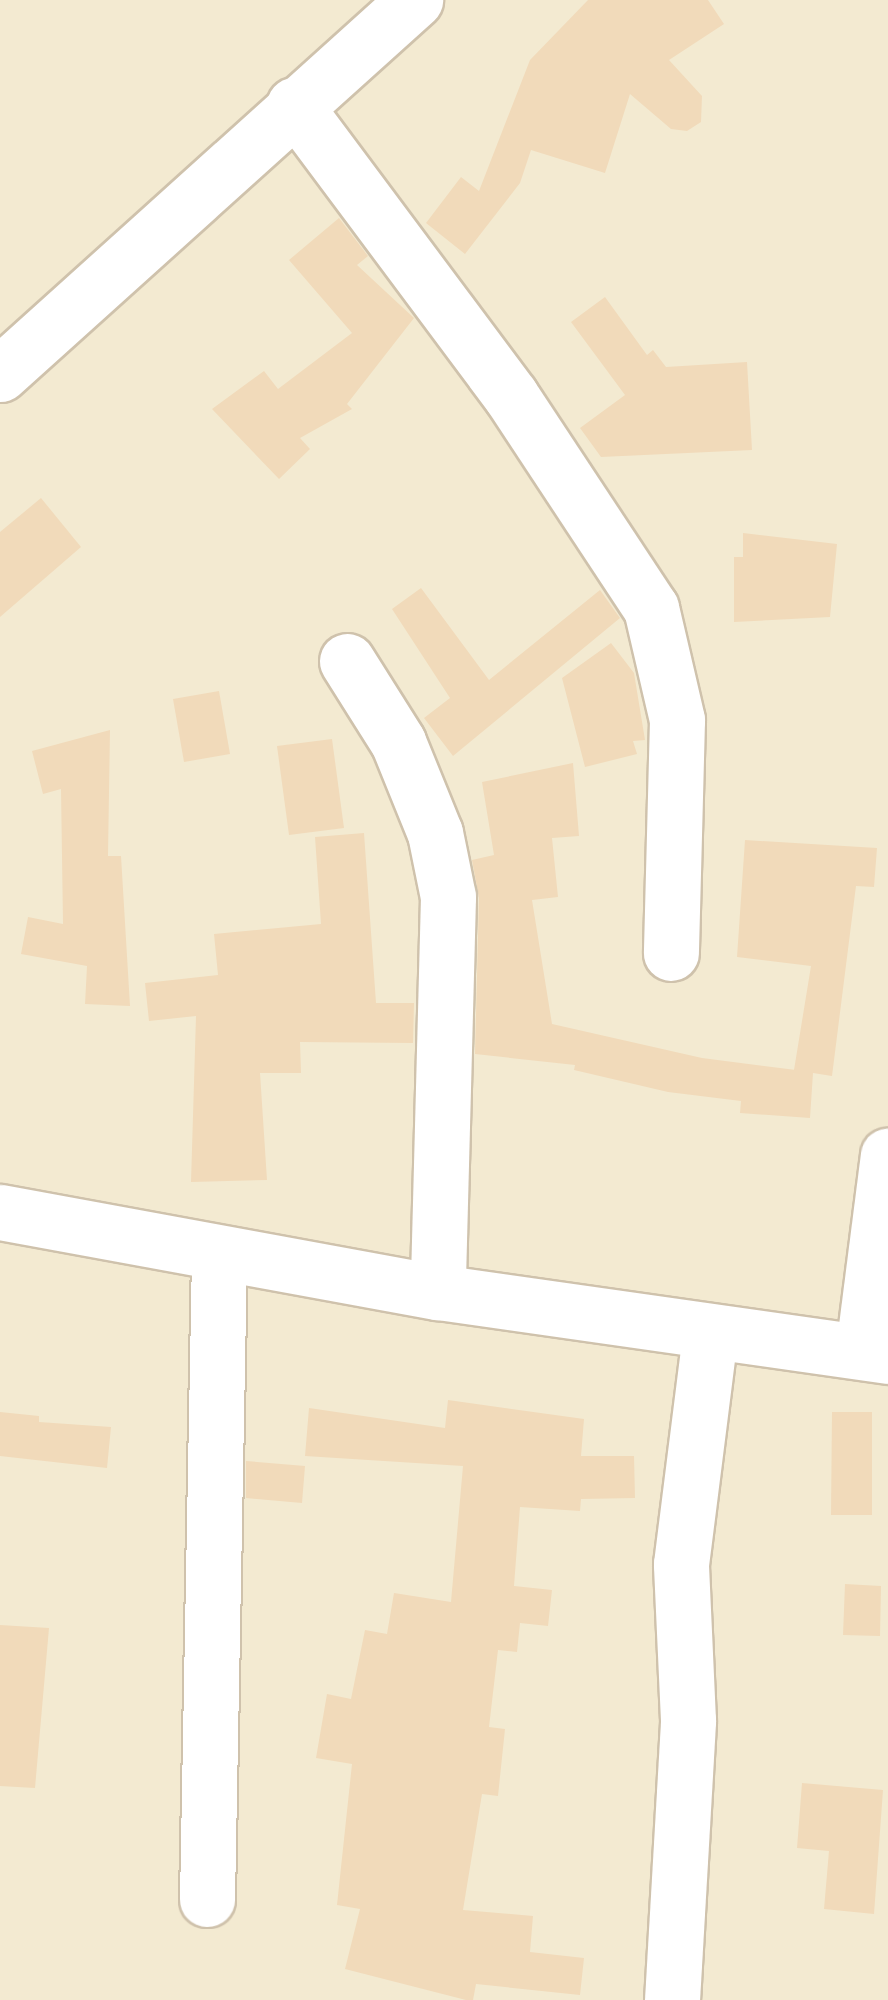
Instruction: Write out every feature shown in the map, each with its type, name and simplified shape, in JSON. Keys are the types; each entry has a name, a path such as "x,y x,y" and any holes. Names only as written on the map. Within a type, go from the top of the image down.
{"street":[{"path":"0,374 294,106 391,9"},
{"path":"294,106 511,396 651,608 677,720 670,953"},
{"path":"347,661 398,742 435,833 448,896 438,1292"},
{"path":"0,1212 438,1292 710,1334 876,1353 888,1156"},
{"path":"207,1898 219,1255"},
{"path":"672,2000 688,1720 681,1564 710,1334"}],"shaded area":[{"path":"0,0 888,0 888,2000 0,2000"}],"building":[{"path":"588,0 708,0 724,24 669,60 702,96 701,122 687,131 671,129 630,94 605,173 531,150 520,183 465,254 426,223 461,177 479,191 530,60"},
{"path":"339,218 368,256 357,265 414,318 347,404 352,409 300,438 310,449 279,479 212,409 264,371 278,389 352,333 289,260"},
{"path":"605,297 647,355 653,350 666,367 747,362 752,450 601,457 580,428 625,395 571,322"},
{"path":"41,498 81,547 0,617 0,532"},
{"path":"743,533 837,544 830,617 734,622 734,557 743,557"},
{"path":"421,588 489,680 600,590 620,618 453,756 424,718 450,698 392,609"},
{"path":"611,643 634,673 645,740 633,741 637,754 585,767 562,678"},
{"path":"219,691 230,754 184,762 173,699"},
{"path":"110,730 108,856 121,856 130,1006 85,1004 87,966 21,954 28,917 63,924 61,789 43,794 32,751"},
{"path":"332,739 344,828 289,835 277,746"},
{"path":"573,763 579,836 552,838 558,897 532,900 552,1024 702,1058 794,1070 811,966 737,957 745,840 877,848 874,887 856,886 832,1076 813,1073 810,1118 740,1113 741,1101 668,1092 574,1070 575,1065 475,1054 479,898 472,860 494,855 482,782"},
{"path":"364,833 376,1003 414,1003 413,1043 300,1042 301,1073 260,1073 267,1180 191,1182 196,1016 149,1021 145,983 218,975 214,934 321,924 315,837"},
{"path":"448,1400 584,1419 581,1456 634,1456 635,1498 581,1499 580,1511 520,1507 514,1586 552,1590 548,1626 520,1623 517,1652 498,1650 489,1727 505,1729 498,1796 482,1794 463,1910 533,1916 530,1952 584,1958 580,1995 476,1984 473,2000 466,2000 345,1969 360,1909 337,1905 352,1764 316,1758 327,1694 351,1699 365,1630 387,1634 394,1593 451,1602 463,1466 305,1456 309,1408 445,1428"},
{"path":"0,1412 39,1416 39,1422 111,1427 107,1468 0,1456"},
{"path":"832,1412 872,1412 872,1515 831,1515"},
{"path":"246,1461 305,1466 302,1503 246,1498"},
{"path":"845,1584 881,1586 880,1636 843,1635"},
{"path":"0,1625 49,1628 35,1788 0,1786"},
{"path":"802,1783 883,1790 874,1914 824,1909 829,1851 797,1848"}]}
